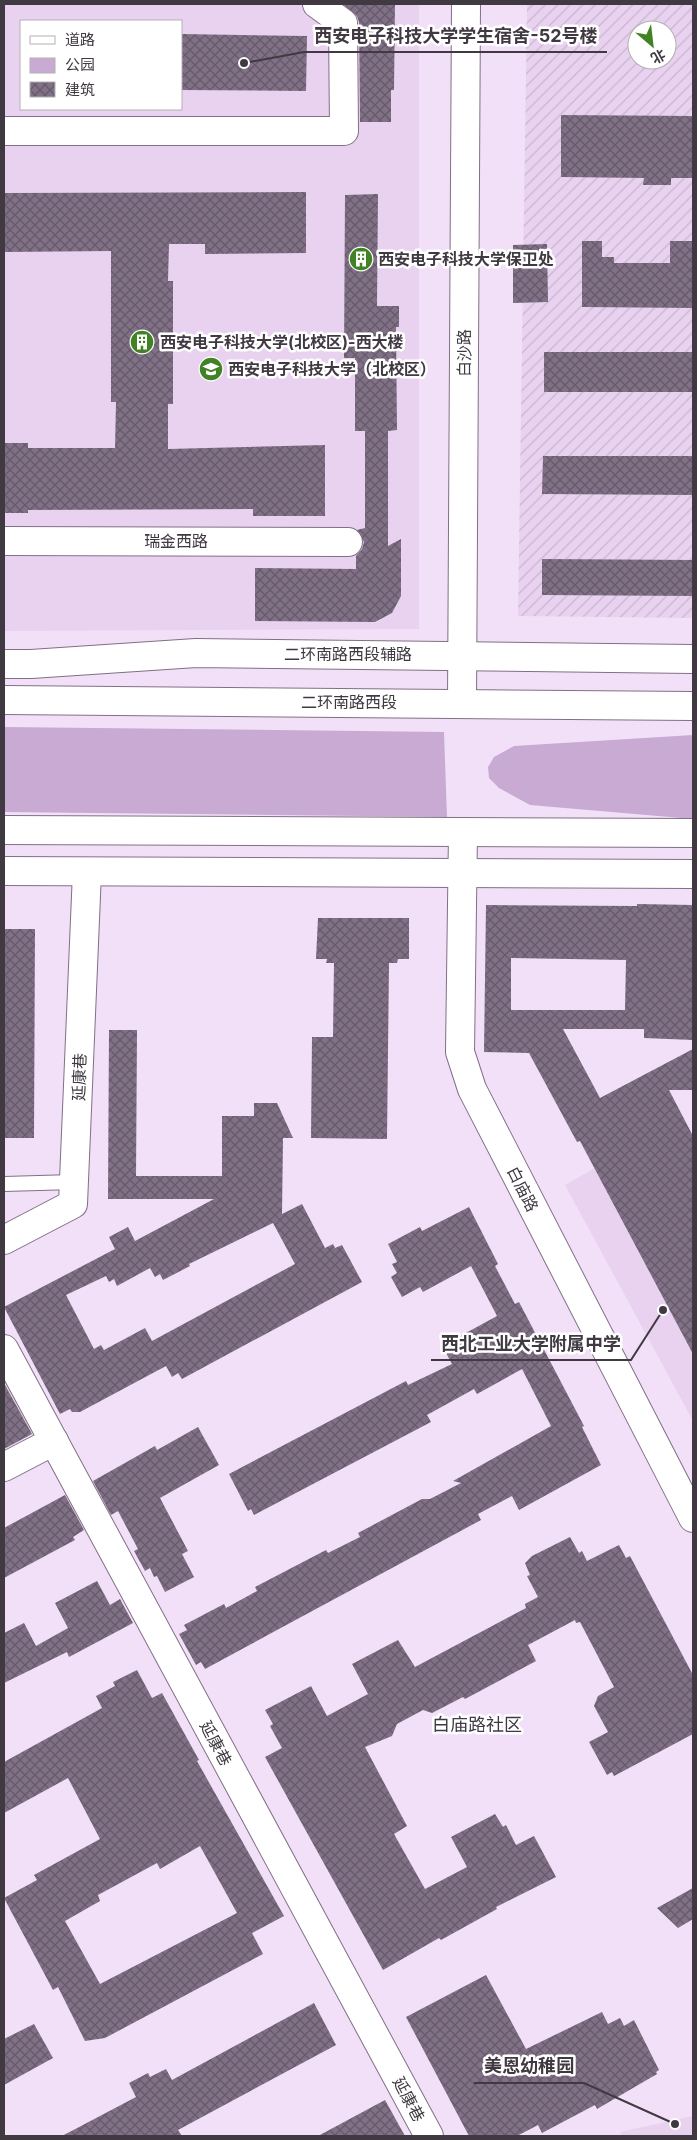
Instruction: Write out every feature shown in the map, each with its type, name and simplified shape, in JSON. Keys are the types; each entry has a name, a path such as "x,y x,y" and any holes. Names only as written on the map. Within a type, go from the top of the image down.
{"main road":[{"path":"4,131 344,131 342,13 317,4"},
{"name":"白沙路","path":"462,703 466,4"},
{"name":"瑞金西路","path":"4,541 348,542"},
{"name":"二环南路西段辅路","path":"4,664 31,664 196,653 462,654 693,659"},
{"name":"二环南路西段","path":"4,700 693,706"},
{"path":"4,830 693,833"},
{"name":"白庙路","path":"463,832 460,1052 472,1089 693,1518"},
{"path":"4,871 693,874"},
{"name":"延康巷","path":"4,1240 74,1204 87,872"},
{"name":"延康巷","path":"4,1349 429,2136"},
{"path":"4,1467 54,1441"}],"lane":[{"path":"4,1184 74,1182"}],"shaded area":[{"name":"西安电子科技大学（北校区）","path":"4,4 419,4 419,629 4,631"},
{"path":"527,4 693,4 693,618 518,616"},
{"path":"659,1131 693,1198 693,1421 565,1185"},
{"path":"693,2116 693,2136 622,2136 620,2132"}],"green space":[{"path":"4,727 444,732 447,817 4,812"},
{"path":"693,735 693,819 530,805 499,788 489,778 488,767 494,757 514,746"}],"building":[{"path":"343,4 395,4 394,90 391,90 391,122 360,122 359,22 357,16"},
{"path":"182,34 307,36 306,91 182,90"},
{"path":"561,115 693,116 693,178 671,178 671,185 643,185 644,178 561,177"},
{"name":"西安电子科技大学(北校区)-西大楼","path":"306,192 306,253 205,254 205,244 169,244 168,281 173,281 173,404 168,404 168,449 325,445 325,516 253,516 253,509 28,510 28,513 4,513 4,443 28,443 28,448 115,448 116,402 111,402 111,251 4,252 4,193"},
{"path":"378,194 377,306 399,306 399,327 396,327 397,430 388,431 388,546 401,539 401,596 392,613 375,622 255,621 255,568 356,569 356,556 362,549 364,542 357,530 365,528 365,431 355,431 355,358 344,358 345,195"},
{"path":"582,241 602,241 602,257 614,257 614,263 670,263 670,241 692,241 693,308 582,307"},
{"path":"547,244 548,302 513,303 513,245"},
{"path":"544,352 693,352 693,392 544,392"},
{"path":"543,456 693,456 693,495 542,494"},
{"path":"542,559 693,560 693,596 542,595"},
{"path":"637,904 693,905 693,1040 644,1038 644,1029 563,1029 600,1098 693,1049 693,1090 669,1090 693,1136 693,1354 580,1141 577,1142 529,1053 484,1052 486,905 637,906","holes":["511,958 626,960 625,1010 511,1010"]},
{"path":"318,918 409,918 409,959 398,959 397,963 389,963 387,1139 311,1138 312,1037 333,1037 334,963 326,963 327,959 316,959"},
{"path":"4,929 35,929 34,1138 4,1138"},
{"path":"109,1030 137,1030 136,1176 222,1176 222,1116 254,1116 254,1103 277,1103 293,1138 283,1138 282,1214 302,1204 325,1248 333,1244 335,1248 342,1245 362,1282 182,1379 178,1373 172,1377 166,1366 80,1412 72,1412 70,1409 60,1414 4,1307 115,1249 109,1237 128,1227 135,1241 214,1199 108,1199","holes":["273,1223 295,1264 152,1341 145,1328 104,1350 101,1345 94,1349 66,1295 106,1276 109,1282 114,1279 117,1286 150,1268 155,1277 160,1274 163,1280 190,1266 189,1264"]},
{"path":"469,1207 498,1264 495,1266 515,1304 519,1302 584,1426 582,1427 601,1465 519,1510 512,1496 478,1514 481,1520 205,1669 201,1662 196,1665 179,1634 187,1630 184,1625 224,1604 226,1608 257,1591 255,1587 326,1550 328,1553 360,1537 358,1533 422,1499 430,1499 461,1483 453,1481 551,1426 522,1369 477,1394 474,1389 427,1415 431,1422 254,1515 251,1509 248,1511 229,1474 406,1381 408,1385 452,1364 445,1351 456,1344 453,1340 497,1316 471,1266 423,1292 420,1287 402,1297 391,1277 397,1273 392,1264 397,1262 388,1244 420,1227 422,1231"},
{"path":"4,1383 32,1434 4,1449"},
{"path":"198,1427 219,1465 160,1498 188,1551 182,1554 194,1577 165,1592 157,1576 154,1577 150,1568 145,1571 134,1551 138,1549 118,1511 111,1515 93,1481 155,1446 157,1450"},
{"path":"65,1495 84,1530 73,1537 75,1540 4,1578 4,1528"},
{"path":"570,1537 579,1553 582,1551 587,1561 619,1545 626,1558 630,1556 693,1675 693,1734 614,1776 612,1772 607,1775 589,1742 608,1732 594,1706 598,1696 614,1687 580,1622 576,1623 575,1620 528,1645 536,1661 465,1699 463,1697 432,1713 423,1710 397,1724 392,1736 365,1747 407,1826 394,1834 425,1889 467,1867 451,1837 495,1814 503,1827 506,1825 516,1845 534,1836 556,1877 496,1907 497,1909 441,1940 439,1938 383,1970 265,1757 282,1748 270,1726 273,1724 265,1710 311,1686 327,1716 368,1694 352,1664 398,1640 415,1667 526,1608 525,1604 538,1597 527,1576 530,1575 525,1563 532,1556"},
{"path":"97,1581 110,1605 120,1599 133,1623 69,1657 67,1652 4,1683 4,1633 24,1623 36,1646 68,1628 55,1603"},
{"path":"137,1670 152,1698 162,1693 199,1760 197,1761 284,1916 252,1933 263,1954 105,2038 85,2041 58,1987 53,1990 4,1898 37,1880 34,1875 100,1839 68,1778 4,1813 4,1762 102,1708 96,1696 115,1686 113,1682","holes":["200,1846 237,1913 100,1984 65,1921 100,1901 98,1895 157,1863 160,1869"]},
{"path":"693,1888 693,1919 678,1928 657,1908"},
{"path":"486,1975 526,2049 602,2012 608,2024 620,2018 624,2026 634,2020 659,2070 656,2072 657,2074 597,2109 595,2105 542,2133 538,2125 517,2136 469,2136 406,2017"},
{"path":"314,2003 336,2045 178,2130 182,2136 62,2136 136,2097 129,2083 148,2073 150,2077 166,2069 172,2080"},
{"path":"34,2024 53,2058 4,2085 4,2039"},
{"path":"385,2100 405,2136 318,2136"}],"place":[{"name":"西安电子科技大学学生宿舍-52号楼","path":"244,63"},
{"name":"西安电子科技大学保卫处","path":"361,259"},
{"name":"西安电子科技大学(北校区)-西大楼","path":"142,342"},
{"name":"西安电子科技大学（北校区）","path":"211,369"},
{"name":"西北工业大学附属中学","path":"663,1310"},
{"name":"美恩幼稚园","path":"675,2124"}],"district":[{"name":"白庙路社区","path":"477,1724"}]}
